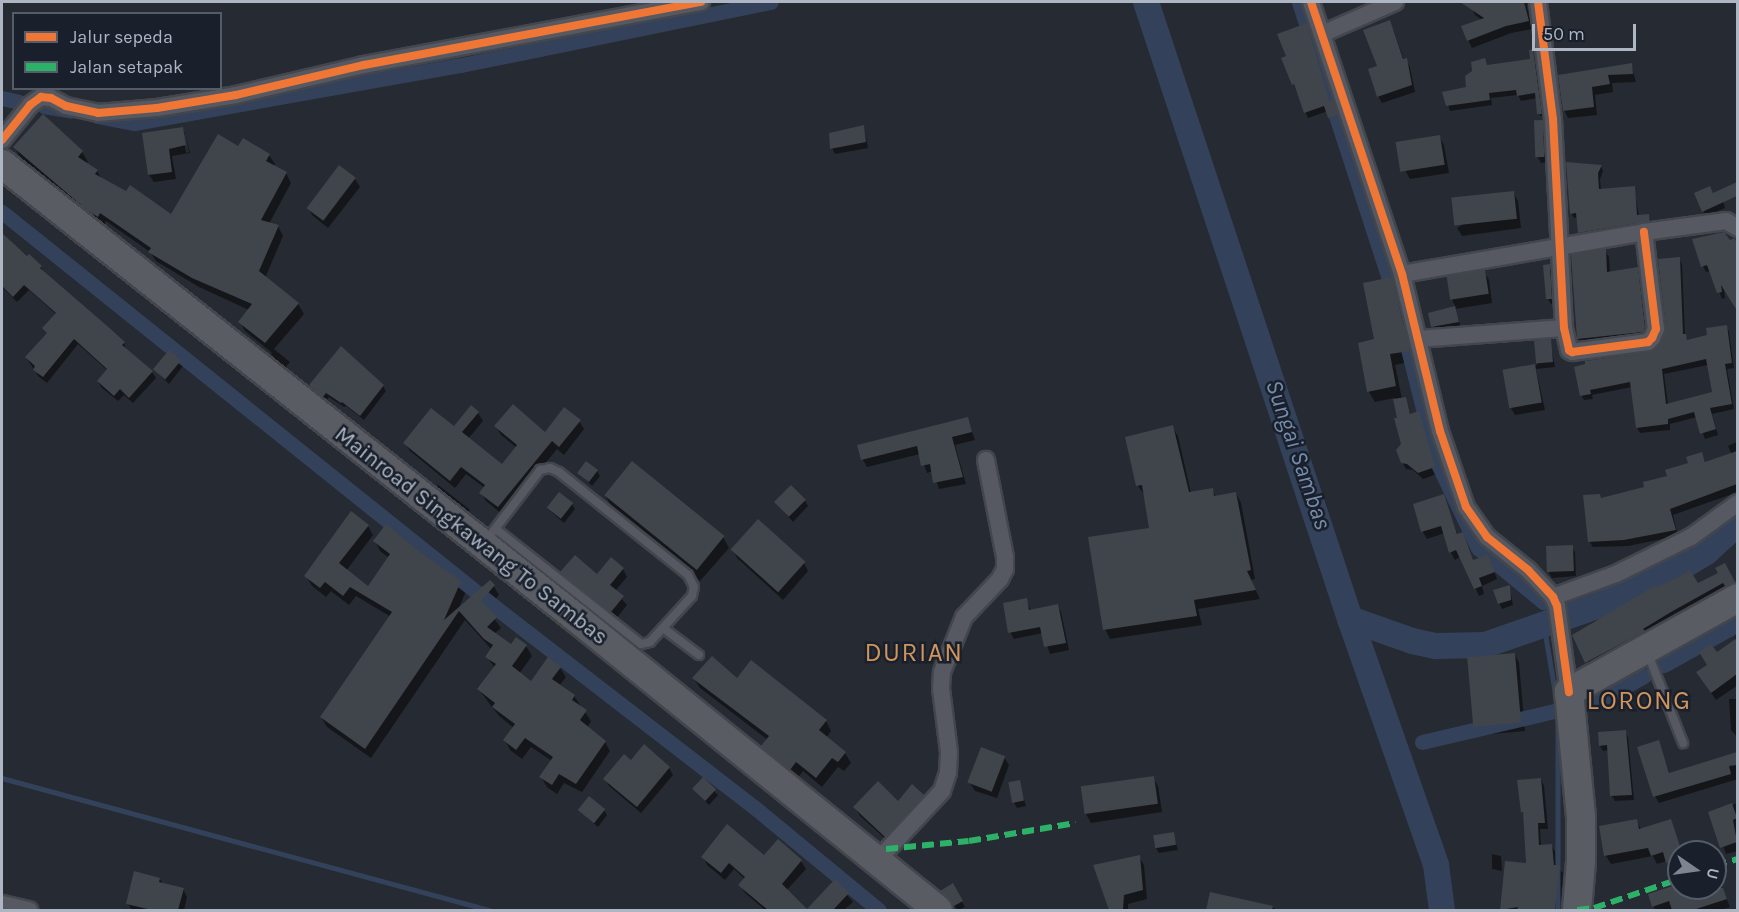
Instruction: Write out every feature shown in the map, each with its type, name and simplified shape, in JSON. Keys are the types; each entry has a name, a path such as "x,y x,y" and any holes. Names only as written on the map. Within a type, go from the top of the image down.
{"highway":[{"name":"Mainroad Singkawang To Sambas","path":"2,164 602,626 626,672 722,758 908,910"},
{"name":"Mainroad Singkawang To Sambas","path":"2,185 528,603 626,672 938,910"},
{"path":"1577,910 1581,817 1569,692 1737,598"}],"street":[{"path":"2,140 30,105 41,98 51,98 66,106 98,113 157,108 236,95 364,65 701,2"},
{"path":"1311,2 1402,274 1440,431 1466,507 1487,537 1528,570 1555,602 1569,692"},
{"path":"1322,34 1395,2"},
{"path":"1538,2 1553,118 1564,328 1567,345 1572,352 1648,342 1652,338 1656,329 1644,232"},
{"path":"1402,274 1644,232 1726,221 1737,228"},
{"path":"1418,339 1564,328"},
{"path":"876,862 942,791 948,771 949,752 941,689 942,672 964,617 1000,579 1005,569 986,460"},
{"path":"1555,602 1691,537 1737,503"},
{"path":"2,904 29,910"}],"lane":[{"path":"489,537 540,470 550,468 559,472 693,580 692,596 645,645 602,626"},
{"path":"663,628 699,655"},
{"path":"1645,648 1683,743"}],"building":[{"path":"1460,2 1524,2 1529,21 1506,26 1467,41 1461,26 1484,18"},
{"path":"1390,20 1403,59 1407,58 1412,85 1377,97 1368,69 1377,66 1363,30"},
{"path":"1307,23 1329,101 1333,100 1338,115 1328,118 1324,106 1304,113 1294,84 1292,85 1281,58 1286,56 1277,34"},
{"path":"1533,49 1542,114 1537,114 1535,93 1517,96 1516,90 1489,93 1490,100 1446,106 1442,92 1466,87 1465,76 1472,71 1471,62 1485,58 1487,65 1530,59 1529,50"},
{"path":"1632,63 1633,74 1608,75 1610,84 1592,87 1594,107 1563,111 1558,75"},
{"path":"43,114 83,151 78,157 98,170 95,174 126,191 130,185 171,214 218,134 238,146 243,138 270,154 266,161 287,172 261,220 279,225 259,271 299,303 265,343 238,322 252,304 192,278 148,252 151,248 100,213 98,217 88,211 13,147"},
{"path":"1534,120 1543,120 1544,157 1535,157"},
{"path":"864,125 866,142 830,149 829,133"},
{"path":"183,127 186,145 169,149 172,172 148,175 142,133"},
{"path":"1440,135 1445,165 1400,172 1396,142"},
{"path":"1566,162 1602,165 1598,173 1599,189 1635,186 1637,215 1649,214 1650,221 1578,233 1576,213 1570,214"},
{"path":"339,165 356,178 323,221 307,208"},
{"path":"1737,182 1737,196 1702,212 1694,193 1710,186 1713,193"},
{"path":"1514,191 1517,219 1454,225 1451,198"},
{"path":"1724,232 1730,240 1735,238 1737,245 1737,311 1721,285 1722,292 1717,293 1707,265 1701,267 1692,239"},
{"path":"2,233 27,256 29,254 42,266 40,268 125,342 122,345 153,371 129,398 120,389 114,396 97,381 107,369 74,339 43,377 33,370 35,366 25,357 47,333 42,328 56,313 24,285 13,297 2,286"},
{"path":"1606,249 1607,272 1638,267 1645,327 1643,332 1577,339 1571,255"},
{"path":"1680,257 1683,334 1686,334 1687,340 1707,335 1706,328 1727,325 1732,363 1725,364 1732,404 1710,408 1716,429 1700,434 1694,412 1668,419 1668,424 1636,428 1630,382 1590,390 1591,394 1580,396 1574,367 1585,364 1585,361 1649,352 1659,345 1666,328 1658,259","holes":["1706,359 1712,392 1666,404 1662,369"]},
{"path":"1550,264 1552,299 1546,299 1543,265"},
{"path":"1485,270 1489,294 1450,300 1446,276"},
{"path":"1392,277 1410,351 1390,354 1396,386 1367,392 1358,343 1374,339 1363,283"},
{"path":"1455,306 1459,322 1431,327 1428,313"},
{"path":"1551,339 1553,362 1536,363 1534,340"},
{"path":"341,346 384,385 360,416 326,393 323,397 309,385"},
{"path":"169,350 181,360 165,379 153,369"},
{"path":"1535,364 1542,402 1509,408 1503,370"},
{"path":"1406,397 1410,414 1419,411 1435,467 1418,473 1407,464 1401,463 1396,450 1401,444 1394,418 1397,418 1393,399"},
{"path":"513,404 545,432 564,407 581,420 559,447 552,441 498,507 479,493 485,485 461,467 450,481 403,443 431,408 454,426 471,405 479,412 462,432 502,464 517,445 494,426"},
{"path":"968,417 972,432 952,437 963,477 933,483 930,464 921,466 917,446 861,460 857,445"},
{"path":"1173,425 1189,492 1213,488 1214,496 1236,492 1251,570 1247,571 1256,590 1194,600 1197,616 1103,630 1088,537 1149,528 1142,485 1136,486 1125,437"},
{"path":"1737,451 1737,484 1670,509 1676,530 1624,540 1588,542 1583,495 1600,494 1601,498 1644,487 1643,482 1667,476 1665,470 1688,463 1686,457 1702,452 1705,462"},
{"path":"586,461 598,470 589,482 577,473"},
{"path":"632,461 724,536 697,570 604,495"},
{"path":"791,485 806,500 789,517 774,502"},
{"path":"559,492 573,503 561,519 547,508"},
{"path":"1444,494 1457,534 1463,532 1473,560 1488,555 1495,572 1479,578 1482,586 1474,589 1456,550 1449,553 1441,526 1421,532 1413,504"},
{"path":"351,511 369,525 339,563 368,586 390,554 373,541 386,524 461,581 444,620 490,580 495,585 481,601 497,617 487,627 511,644 516,637 527,645 512,666 531,681 548,657 561,667 552,679 575,695 572,700 587,710 580,720 606,741 576,784 559,774 552,785 539,777 553,757 525,738 516,750 503,740 515,724 492,707 495,703 477,689 496,664 485,657 493,645 484,639 459,611 365,749 320,717 392,612 350,587 343,596 325,582 320,588 304,576"},
{"path":"758,519 806,562 778,592 731,549"},
{"path":"1573,545 1574,571 1547,572 1546,546"},
{"path":"575,555 597,574 611,557 624,568 610,585 624,596 611,612 560,572"},
{"path":"1725,563 1735,582 1725,586 1723,583 1643,629 1645,631 1585,663 1572,635 1656,585 1657,587 1673,580 1690,570 1698,583 1718,573 1715,568"},
{"path":"1510,585 1511,600 1498,604 1493,590"},
{"path":"1027,598 1029,610 1058,604 1066,643 1044,647 1040,627 1008,633 1003,603"},
{"path":"1737,638 1737,674 1711,693 1696,672 1707,665 1699,652 1711,644 1717,652"},
{"path":"1515,653 1521,723 1473,727 1467,657"},
{"path":"712,656 737,678 751,660 827,720 819,730 846,752 838,762 832,758 816,778 796,762 790,770 761,746 769,736 692,678"},
{"path":"1626,730 1632,795 1610,796 1607,745 1599,746 1598,732"},
{"path":"1659,740 1669,773 1737,752 1737,765 1729,766 1731,774 1653,797 1637,747"},
{"path":"644,744 670,767 637,807 603,779 624,754 631,760"},
{"path":"981,747 1005,756 992,792 967,782"},
{"path":"1154,776 1158,804 1085,814 1081,786"},
{"path":"703,777 716,789 705,801 692,789"},
{"path":"1541,778 1545,823 1538,823 1539,845 1552,844 1554,865 1560,865 1555,910 1517,910 1518,907 1500,910 1505,861 1526,863 1523,812 1521,813 1517,780"},
{"path":"1020,780 1024,801 1012,803 1008,782"},
{"path":"878,781 898,801 912,784 924,795 885,837 853,807"},
{"path":"589,796 605,809 594,823 578,810"},
{"path":"1732,803 1737,818 1733,820 1737,842 1727,846 1727,840 1717,840 1708,812"},
{"path":"1637,819 1639,829 1671,819 1678,840 1667,840 1666,863 1663,852 1651,856 1648,848 1604,856 1599,826"},
{"path":"727,824 764,855 778,839 802,860 782,884 807,909 835,879 849,893 833,910 768,910 738,885 745,877 729,863 721,873 701,857"},
{"path":"1174,832 1176,845 1155,848 1153,835"},
{"path":"1140,855 1143,890 1124,895 1123,910 1109,910 1093,865"},
{"path":"134,871 160,878 159,882 184,888 178,910 152,910 126,904"},
{"path":"953,883 963,901 954,906 940,891"},
{"path":"1667,888 1667,900 1724,900 1693,910 1672,910 1669,901 1652,907 1648,894"},
{"path":"1210,892 1273,906 1272,910 1206,910"}],"waterway":[{"path":"97,116 134,123 461,65 771,2"},
{"name":"Sungai Sambas","path":"1146,2 1350,619 1436,865 1442,910"},
{"path":"1299,2 1394,295"},
{"path":"2,98 19,102"},
{"path":"44,106 71,111"},
{"path":"2,212 495,607 760,812 879,910"},
{"path":"1404,333 1436,460 1478,548 1543,602"},
{"path":"1350,619 1412,641 1436,646 1485,645 1600,605 1678,569 1706,552 1738,523"},
{"path":"1664,665 1738,624"},
{"path":"1546,637 1556,696"},
{"path":"1584,704 1603,699 1644,676"},
{"path":"1422,742 1558,710"},
{"path":"1558,723 1558,910"},
{"path":"2,778 489,910"}],"marked path":[{"path":"886,849 969,841 1075,823"},
{"path":"1727,862 1738,859"},
{"path":"1577,910 1594,908 1667,883"}],"cycle path":[{"path":"2,140 30,105 41,97 51,98 66,106 98,113 157,108 236,95 364,65 701,2"},
{"path":"1311,2 1402,274 1440,431 1466,507 1487,537 1528,570 1553,597 1557,606 1569,692"},
{"path":"1538,2 1553,119 1564,328 1569,350 1572,352 1648,342 1652,338 1656,329 1644,232"}],"district":[{"name":"DURIAN","path":"914,653"},
{"name":"LORONG","path":"1639,701"}]}
